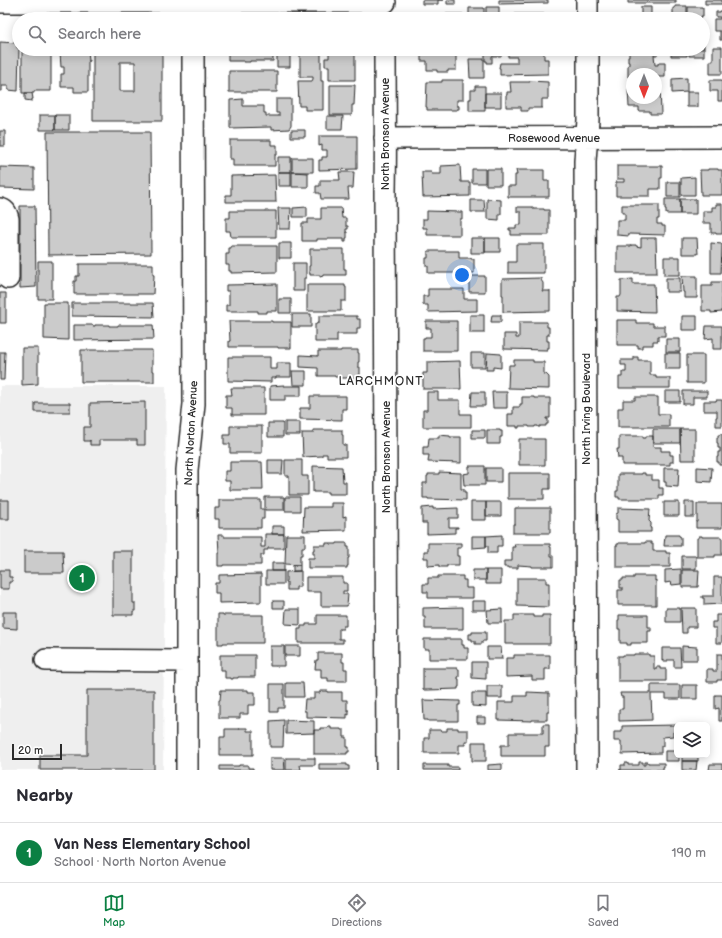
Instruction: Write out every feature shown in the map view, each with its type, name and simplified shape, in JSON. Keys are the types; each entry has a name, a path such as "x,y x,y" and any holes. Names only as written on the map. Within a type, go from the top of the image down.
{"street":[{"path":"588,0 588,12"},
{"path":"0,2 193,7 385,7"},
{"name":"North Norton Avenue","path":"187,770 187,470 194,404 193,56"},
{"name":"North Bronson Avenue","path":"385,56 387,770"},
{"name":"North Irving Boulevard","path":"587,770 585,161 588,120 588,56"},
{"name":"Rosewood Avenue","path":"385,138 722,137"},
{"path":"0,209 3,209 8,219 8,278"},
{"path":"46,660 187,661"}],"shaded area":[{"path":"0,386 166,386 163,770 0,770"}],"building":[{"path":"422,0 438,0 438,4 422,4"},
{"path":"447,0 455,0 455,4 447,4"},
{"path":"499,0 548,0 548,3 499,4"},
{"path":"628,0 676,0 676,3 628,3"},
{"path":"705,0 722,0 722,4 705,4"},
{"path":"675,6 687,6 687,12 673,12 673,8 675,8"},
{"path":"486,7 499,7 499,12 486,12"},
{"path":"641,7 651,7 651,12 641,12"},
{"path":"688,7 703,8 703,12 688,12"},
{"path":"469,8 484,8 484,12 469,12"},
{"path":"722,11 722,40 720,40 720,31 714,31 714,19 720,19 720,17 716,17 716,12"},
{"path":"0,42 12,43 12,56 19,56 18,91 8,90 8,86 2,86 2,91 0,91"},
{"path":"713,47 722,47 722,74 710,74 710,61 713,61"},
{"path":"22,56 51,56 51,91 22,93"},
{"path":"60,56 89,56 88,92 74,92 74,87 61,87 61,74 64,74 64,67 61,67"},
{"path":"93,56 162,56 162,121 93,121","holes":["120,62 135,62 135,91 120,91"]},
{"path":"228,56 273,56 273,61 228,61"},
{"path":"277,56 290,56 290,67 277,67"},
{"path":"300,56 321,56 323,110 305,110 305,106 299,106 298,81 312,81 313,79 313,77 300,77"},
{"path":"329,56 355,56 355,80 329,80 329,66 325,66 325,58 329,58"},
{"path":"421,56 456,56 456,70 437,72 437,70 427,70 427,61 421,61"},
{"path":"485,56 492,56 492,63 487,63 487,61 485,61"},
{"path":"544,56 544,59 548,59 548,74 500,75 500,63 517,63 517,57 508,57"},
{"path":"628,56 654,56 655,65 658,65 658,63 665,63 665,77 662,77 662,68 628,68"},
{"path":"469,59 484,59 484,78 470,78"},
{"path":"229,71 277,71 277,92 229,92"},
{"path":"687,78 687,92 672,93 672,79"},
{"path":"442,80 463,80 463,100 457,100 457,106 459,106 459,109 427,110 427,82 442,82"},
{"path":"710,80 722,80 722,101 718,101 718,91 710,91"},
{"path":"510,82 548,82 548,99 542,99 542,108 528,108 528,111 521,111 521,107 506,107 507,92 511,92"},
{"path":"330,85 355,85 352,115 330,115"},
{"path":"475,86 485,86 485,111 469,111 471,90 475,90"},
{"path":"687,92 698,92 698,107 687,107"},
{"path":"25,93 32,93 32,101 25,100"},
{"path":"485,93 501,93 501,107 485,107"},
{"path":"243,99 243,106 264,106 264,113 266,113 266,116 279,116 279,113 276,113 276,99 291,99 291,126 289,129 271,130 271,127 230,128 230,100"},
{"path":"629,104 661,104 661,114 650,114 650,111 639,111 639,107 629,107"},
{"path":"40,115 55,115 55,130 40,130"},
{"path":"55,115 69,115 69,130 55,130"},
{"path":"327,116 343,116 342,129 327,129"},
{"path":"291,130 305,130 305,137 291,137"},
{"path":"0,131 5,131 5,146 0,146"},
{"path":"47,132 150,132 151,254 48,255"},
{"path":"319,136 357,136 357,169 319,170 319,160 322,160 322,157 327,157 327,150 322,150 322,145 319,146"},
{"path":"230,140 271,140 271,145 277,145 275,166 233,166 233,159 230,159"},
{"path":"278,157 291,157 291,172 278,172"},
{"path":"292,158 313,158 313,172 292,172"},
{"path":"460,165 461,182 470,182 470,196 423,197 422,172 441,174 441,166"},
{"path":"617,166 662,166 660,189 650,189 650,196 616,196 616,182 624,182 624,179 617,179"},
{"path":"0,167 34,168 34,189 0,188"},
{"path":"472,169 485,169 485,183 472,183"},
{"path":"486,169 501,169 501,185 486,185"},
{"path":"516,170 544,170 544,181 549,181 549,197 508,197 508,186 515,186 515,175 517,175"},
{"path":"700,170 722,170 722,195 701,195"},
{"path":"278,172 291,172 291,186 278,186"},
{"path":"292,172 308,173 308,187 292,187"},
{"path":"339,172 354,172 353,188 348,188 349,199 321,199 320,193 316,193 316,186 320,186 320,180 340,180"},
{"path":"275,175 276,202 226,202 226,195 231,195 231,176"},
{"path":"695,177 695,195 681,195 681,178"},
{"path":"667,182 680,182 680,197 667,197"},
{"path":"487,199 501,200 501,214 499,214 499,220 487,219"},
{"path":"665,199 680,199 680,214 666,214"},
{"path":"680,199 696,199 696,214 680,214"},
{"path":"471,200 484,200 485,212 471,212"},
{"path":"716,204 722,204 722,234 711,233 711,223 703,223 703,211 712,211 712,207 716,207"},
{"path":"622,205 659,205 659,219 657,219 657,224 662,224 662,226 665,226 665,235 617,235 617,220 625,220 625,213 622,213"},
{"path":"20,206 35,206 36,287 20,288"},
{"path":"307,207 307,217 293,217 293,208"},
{"path":"517,207 533,207 533,209 549,210 549,235 511,235 511,230 509,230 509,228 516,228 516,225 521,225 521,212 517,212"},
{"path":"278,208 291,208 290,229 279,229"},
{"path":"321,208 341,208 342,218 346,218 346,226 348,226 348,229 346,229 346,242 344,242 344,239 317,239 317,241 302,241 302,223 308,223 308,219 321,219"},
{"path":"230,211 276,211 276,237 231,237 230,231 226,231 226,218 230,218"},
{"path":"427,211 462,212 462,219 460,219 460,235 427,235 427,228 423,228 423,219 427,219"},
{"path":"471,238 485,238 485,253 471,253"},
{"path":"485,238 500,238 500,252 485,252"},
{"path":"641,238 656,238 657,273 617,273 617,246 636,245 641,247"},
{"path":"682,238 697,238 698,254 682,254"},
{"path":"279,243 291,243 291,258 279,258"},
{"path":"711,243 722,244 721,273 711,273"},
{"path":"516,244 544,244 544,273 508,273 508,262 516,262"},
{"path":"231,246 277,246 277,272 231,273 231,271 229,271 229,265 226,265 226,254 229,254 229,248 231,248"},
{"path":"310,249 344,249 344,269 346,269 346,275 323,275 320,277 320,275 310,275"},
{"path":"428,251 459,251 459,258 474,259 474,273 428,273 426,258 428,258"},
{"path":"664,257 680,257 680,275 664,275"},
{"path":"38,261 52,261 52,299 38,299"},
{"path":"293,263 306,263 304,291 293,291"},
{"path":"79,264 153,264 153,294 74,294 74,281 76,281 76,276 79,276"},
{"path":"469,276 485,276 485,292 469,292"},
{"path":"682,276 697,276 697,298 684,298"},
{"path":"541,278 543,283 542,291 550,291 550,311 503,312 503,279"},
{"path":"666,278 680,278 680,292 666,292"},
{"path":"633,279 633,284 654,284 655,312 617,311 617,297 620,297 621,295 621,280"},
{"path":"712,282 722,282 722,312 711,313 711,311 702,311 702,286 712,286"},
{"path":"277,284 277,311 258,313 258,311 226,311 226,305 229,305 229,291 226,291 226,285"},
{"path":"307,285 345,285 346,301 341,301 341,311 307,311"},
{"path":"428,289 464,289 464,299 477,299 477,311 428,312 428,305 423,305 423,296 428,296"},
{"path":"0,293 6,293 6,323 0,323"},
{"path":"279,299 291,299 291,313 279,313"},
{"path":"44,303 68,303 68,340 44,339"},
{"path":"72,303 153,303 154,317 72,316"},
{"path":"292,314 311,314 311,327 292,327"},
{"path":"470,315 484,315 484,333 470,333"},
{"path":"492,315 501,315 501,322 491,322"},
{"path":"319,316 357,316 357,319 360,319 360,328 357,328 357,334 337,334 337,342 315,342 315,324 319,322"},
{"path":"682,316 697,316 697,330 682,330"},
{"path":"617,320 636,320 636,323 653,323 653,326 665,326 665,336 658,336 658,341 653,341 653,345 642,345 642,348 638,348 638,345 617,345"},
{"path":"229,321 291,322 291,348 229,347"},
{"path":"426,321 457,321 457,351 423,351 423,338 431,337 431,328 426,328"},
{"path":"519,322 547,322 547,327 549,327 547,341 549,341 549,348 547,348 547,350 504,349 504,334 516,334 516,338 519,338"},
{"path":"74,325 153,325 154,339 74,340"},
{"path":"706,326 722,326 722,349 713,349 713,338 705,339"},
{"path":"666,339 680,339 680,352 666,352"},
{"path":"22,348 38,348 38,384 22,385"},
{"path":"81,350 152,350 152,371 154,371 154,382 81,382"},
{"path":"358,350 358,367 360,367 360,375 358,375 358,378 318,376 318,368 300,367 300,355 318,356 318,351"},
{"path":"0,352 5,352 4,380 0,380"},
{"path":"471,353 485,353 485,367 471,367"},
{"path":"487,353 501,354 501,368 493,367 493,370 486,370"},
{"path":"665,353 680,353 680,369 665,369"},
{"path":"687,355 704,355 704,383 687,383"},
{"path":"228,357 270,357 270,369 277,369 277,363 291,363 291,377 271,378 271,382 228,381"},
{"path":"634,357 638,357 638,360 650,360 650,375 656,375 656,378 670,378 670,388 619,388 619,377 622,377 622,372 626,372 626,365 621,365 621,360 634,360"},
{"path":"514,360 533,360 533,362 544,362 544,374 549,377 549,389 508,388 509,365 514,365"},
{"path":"460,361 461,389 423,389 423,373 427,373 427,362"},
{"path":"292,371 306,371 306,385 293,385"},
{"path":"270,386 301,386 301,396 285,396 285,400 270,400"},
{"path":"231,388 264,388 264,415 232,415 232,408 226,408 226,395 232,395"},
{"path":"665,391 680,391 680,402 665,402"},
{"path":"683,391 707,391 707,397 693,397 693,404 683,404"},
{"path":"427,392 438,392 438,400 460,400 460,414 471,414 471,427 423,427 423,410 427,410"},
{"path":"472,392 485,392 485,406 471,406"},
{"path":"492,392 507,392 507,408 493,408"},
{"path":"310,396 346,396 346,409 342,409 342,420 300,419 300,408 310,408"},
{"path":"522,397 550,398 550,418 546,418 548,419 548,424 546,424 546,426 519,426 519,428 517,428 517,426 508,426 508,414 513,414 513,407 520,407 520,404 522,404"},
{"path":"635,397 658,397 658,414 669,414 669,427 618,427 618,408 623,408 623,400 635,400"},
{"path":"722,400 722,426 716,426 717,411 704,411 704,401"},
{"path":"145,402 145,445 137,445 137,440 99,440 99,445 90,445 90,441 84,441 84,427 90,427 90,403"},
{"path":"35,403 70,403 70,412 35,412"},
{"path":"285,422 300,422 300,435 285,435"},
{"path":"268,423 283,423 283,437 268,437"},
{"path":"230,426 262,426 262,453 230,453 230,444 224,444 224,435 230,435"},
{"path":"653,429 680,429 680,443 653,443"},
{"path":"680,429 695,429 695,460 681,460"},
{"path":"313,430 342,430 343,445 346,445 346,457 327,457 327,454 322,454 322,456 303,457 302,433 313,433"},
{"path":"472,430 485,430 485,438 472,438"},
{"path":"487,430 502,431 500,444 487,444"},
{"path":"720,434 722,434 722,465 719,465 719,462 717,462 720,448 718,448 717,438"},
{"path":"439,435 461,437 461,463 428,462 429,455 423,455 423,447 428,447 429,438 439,438"},
{"path":"619,436 643,436 643,438 646,438 646,436 653,436 653,447 661,447 661,451 670,451 670,455 673,455 673,462 670,462 670,465 622,465 622,458 618,458 617,449 619,449"},
{"path":"519,439 545,439 545,465 519,465"},
{"path":"268,460 283,460 282,474 268,474"},
{"path":"285,460 302,460 302,476 308,476 308,495 289,495 289,476 285,476"},
{"path":"230,462 262,462 263,490 230,490 230,481 225,481 225,471 230,471"},
{"path":"313,466 342,467 343,482 346,482 346,494 313,492"},
{"path":"469,466 485,466 485,485 464,485 463,474 469,473"},
{"path":"697,467 712,468 711,482 697,481"},
{"path":"486,468 501,468 501,482 486,482"},
{"path":"664,468 679,468 678,487 666,486 666,482 664,482"},
{"path":"439,472 461,473 461,489 464,489 464,492 466,492 466,500 423,498 423,483 427,483 428,474 439,474"},
{"path":"508,473 550,473 550,489 544,489 544,499 508,499"},
{"path":"645,473 645,475 652,475 652,480 659,480 659,488 663,488 663,495 659,495 659,499 619,499 619,497 616,497 616,491 618,491 618,474"},
{"path":"265,497 284,497 284,510 265,510"},
{"path":"285,497 300,497 300,511 285,511"},
{"path":"0,500 9,500 9,519 0,519"},
{"path":"219,500 261,500 261,509 264,509 264,519 261,519 261,528 219,528 219,519 215,519 215,508 219,508"},
{"path":"471,502 486,502 486,520 471,520"},
{"path":"486,502 501,502 501,516 486,516"},
{"path":"664,502 679,502 679,516 664,516"},
{"path":"685,502 694,502 694,517 685,517"},
{"path":"331,503 343,503 343,517 346,516 346,530 303,531 304,507 331,507"},
{"path":"697,504 722,504 722,528 696,528"},
{"path":"433,507 433,509 458,508 458,518 449,518 449,527 458,527 455,528 455,533 427,534 427,523 422,523 422,508"},
{"path":"515,508 550,508 550,533 513,533 513,524 515,524"},
{"path":"618,508 650,509 649,521 651,523 651,532 618,532 618,520 616,519 616,514 618,513"},
{"path":"272,526 284,526 284,534 272,534"},
{"path":"265,534 284,534 284,548 268,548 268,550 264,550 264,555 261,555 261,565 218,566 218,535 224,535 224,537 261,537 261,547 265,547"},
{"path":"286,535 305,535 305,547 302,547 300,565 285,564"},
{"path":"502,535 502,546 497,546 497,553 488,553 486,536"},
{"path":"665,535 679,535 681,537 681,546 664,546"},
{"path":"472,536 486,536 486,547 472,548"},
{"path":"699,536 722,537 722,555 715,555 715,557 697,557 697,538 699,538"},
{"path":"651,542 651,544 653,544 653,551 666,551 666,553 670,553 670,567 616,567 616,545 618,545 618,543"},
{"path":"326,543 347,543 347,547 349,547 349,558 347,568 308,568 308,558 314,558 314,545 326,545"},
{"path":"428,543 461,543 461,548 457,548 459,565 447,565 447,567 439,567 439,565 428,566 428,558 424,558 424,551 428,551"},
{"path":"514,544 550,544 551,556 553,556 553,567 518,565 518,568 504,567 504,561 512,561 512,547 515,547"},
{"path":"24,551 63,551 64,573 24,573"},
{"path":"113,551 133,551 133,603 135,603 135,611 133,611 133,615 113,615"},
{"path":"682,556 696,556 696,569 682,569"},
{"path":"272,563 284,563 284,571 272,571"},
{"path":"293,565 300,565 300,571 293,571"},
{"path":"681,569 681,584 672,585 671,582 665,583 665,570"},
{"path":"0,570 9,570 9,577 12,577 12,582 9,582 9,589 0,589"},
{"path":"473,570 486,570 486,580 473,580"},
{"path":"486,570 501,570 501,584 486,584"},
{"path":"682,570 699,570 698,587 682,587"},
{"path":"266,571 284,571 284,584 266,584"},
{"path":"301,571 300,587 296,587 296,590 287,590 286,572"},
{"path":"261,574 261,602 219,603 219,593 215,593 215,583 219,583 219,575"},
{"path":"438,576 463,576 463,580 466,580 466,588 473,588 473,598 428,598 428,592 423,592 423,584 428,584 428,578 438,578"},
{"path":"634,576 655,576 656,605 618,605 618,590 623,590 623,588 620,588 620,580 623,580 623,578 634,578"},
{"path":"306,577 343,577 343,583 347,583 347,591 343,591 343,594 348,594 347,606 321,606 321,592 306,592"},
{"path":"714,577 722,577 722,604 704,605 704,598 702,598 702,596 714,596"},
{"path":"517,578 546,578 546,583 549,583 549,607 517,606"},
{"path":"273,601 284,601 284,608 273,608"},
{"path":"472,601 486,601 486,610 472,610"},
{"path":"463,607 463,629 425,629 423,608"},
{"path":"666,608 680,608 680,622 666,622"},
{"path":"681,608 696,608 696,627 687,627 687,633 682,633"},
{"path":"286,609 300,609 300,625 285,624"},
{"path":"502,609 502,623 488,623 487,610"},
{"path":"3,612 17,612 17,629 3,628"},
{"path":"218,614 263,615 263,643 218,644"},
{"path":"317,615 346,615 346,626 343,626 343,629 339,629 339,639 343,639 343,643 298,643 298,629 301,629 301,626 306,626 306,624 317,624"},
{"path":"514,615 534,615 534,617 542,617 542,615 550,615 550,644 505,644 505,621 514,621"},
{"path":"619,615 648,615 648,627 651,627 651,631 648,631 648,643 631,643 631,645 627,645 627,643 620,643 620,629 618,629"},
{"path":"716,615 722,615 722,643 716,643 716,628 712,628 712,622 716,622"},
{"path":"472,632 486,632 486,641 482,641 482,644 475,644 475,641 469,639 469,634 472,634"},
{"path":"424,639 462,639 462,645 464,645 464,648 468,648 468,659 429,659 429,649 424,649"},
{"path":"270,646 284,646 284,666 270,666"},
{"path":"285,646 300,646 300,656 285,656"},
{"path":"682,646 697,647 697,660 682,660"},
{"path":"487,647 501,647 502,659 487,659"},
{"path":"662,648 680,648 681,667 674,667 674,660 667,660 667,662 662,661"},
{"path":"318,653 342,653 344,669 347,669 347,681 328,681 328,678 321,678 321,669 315,669 316,660 318,660"},
{"path":"649,654 649,656 654,656 654,669 656,669 656,667 660,667 660,669 666,669 666,681 618,681 618,656"},
{"path":"717,654 722,654 722,680 717,680 717,682 707,682 707,669 717,671"},
{"path":"220,655 255,655 255,677 238,677 233,679 225,678 225,670 220,670"},
{"path":"514,655 550,655 550,669 545,669 545,680 532,680 532,676 506,677 506,658 514,658"},
{"path":"472,662 486,662 486,679 472,678"},
{"path":"423,668 459,669 458,689 423,690"},
{"path":"286,683 303,683 304,697 286,697"},
{"path":"270,684 284,684 284,708 278,708 278,712 270,712"},
{"path":"651,685 680,685 680,699 666,699 666,694 651,694 652,720 619,721 619,709 623,709 623,697 621,697 620,693 651,693"},
{"path":"682,685 697,685 697,699 682,699"},
{"path":"487,686 502,686 502,698 487,698"},
{"path":"87,690 154,690 154,770 40,770 40,755 87,755"},
{"path":"221,690 248,690 248,692 255,692 255,705 248,705 248,714 240,714 240,718 219,718 219,700"},
{"path":"320,691 342,692 342,700 347,700 347,710 349,710 349,715 347,714 347,718 306,717 306,711 304,711 305,699 314,699 314,693 320,693"},
{"path":"527,692 549,693 549,712 547,712 547,720 498,720 498,702 514,702 514,696 527,696"},
{"path":"472,693 486,693 486,707 472,706"},
{"path":"715,695 722,695 722,721 719,721 719,708 715,709"},
{"path":"423,700 460,701 460,705 458,705 458,721 424,720"},
{"path":"477,717 485,717 485,723 477,723"},
{"path":"284,720 283,747 270,747 270,721"},
{"path":"286,720 314,721 314,733 286,734"},
{"path":"543,724 549,724 549,747 545,747 545,756 501,756 501,745 509,745 509,733 543,733"},
{"path":"674,725 674,732 673,736 663,737 661,753 622,754 621,741 614,741 614,732 622,732 622,726"},
{"path":"328,726 331,726 331,729 344,730 344,737 347,737 347,747 349,747 349,752 347,752 347,754 314,754 314,730 328,728"},
{"path":"247,728 247,731 253,731 253,755 220,755 220,737 225,737 225,729"},
{"path":"447,728 468,730 468,741 465,741 465,745 459,745 459,753 424,753 424,738 429,738 429,730 447,731"},
{"path":"472,742 486,742 486,761 472,761"},
{"path":"665,751 674,751 674,758 679,758 679,761 665,761"},
{"path":"270,758 284,758 285,770 270,770"},
{"path":"286,758 315,758 315,765 300,765 301,770 286,770"},
{"path":"682,758 698,758 698,761 682,761"},
{"path":"682,761 697,761 696,770 682,770"},
{"path":"639,762 643,762 643,765 645,765 645,762 664,763 663,770 621,770 621,765 625,765 625,763 628,763 628,765 639,765"},
{"path":"319,764 347,764 347,766 349,766 349,770 319,770"},
{"path":"502,764 502,770 488,770 488,765"},
{"path":"710,764 722,764 722,770 709,770"},
{"path":"248,765 248,768 253,768 253,770 220,770 220,766"},
{"path":"424,765 448,765 448,767 458,767 458,770 424,770"}],"place":[{"name":"Van Ness Elementary School","path":"82,578"}],"district":[{"name":"LARCHMONT","path":"381,381"}]}
